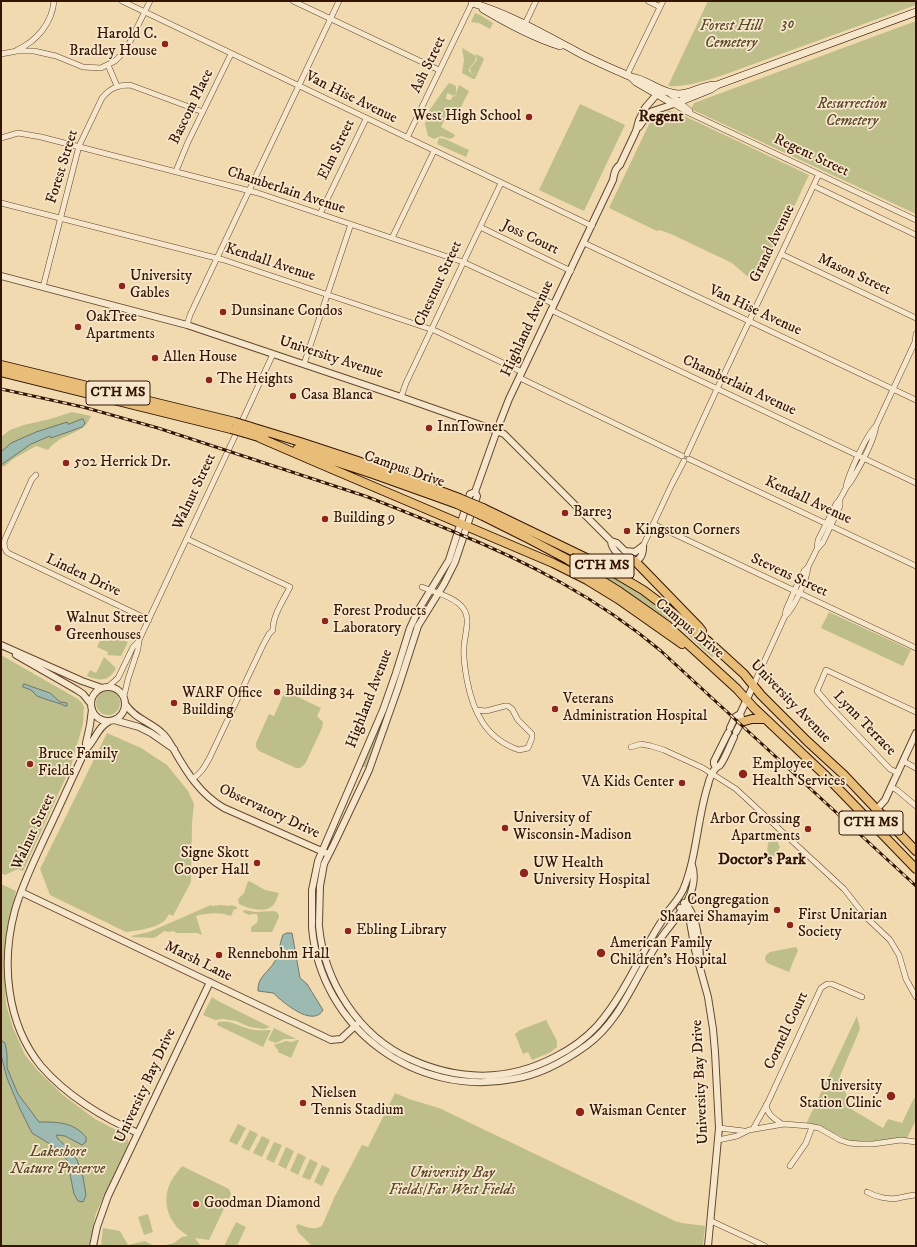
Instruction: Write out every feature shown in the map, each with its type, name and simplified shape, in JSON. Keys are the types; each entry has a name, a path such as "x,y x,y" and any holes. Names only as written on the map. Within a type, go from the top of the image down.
{"main road":[{"name":"Regent Street","path":"470,2 492,9 523,28 551,38 629,76 638,78 666,91"},
{"path":"677,103 717,85 916,12"},
{"name":"Regent Street","path":"629,76 636,82 657,94 677,103"},
{"path":"666,91 672,93 684,93 710,85 717,85"},
{"name":"Campus Drive","path":"1,365 246,430 294,440 398,474 588,558 648,594 709,642"},
{"name":"Campus Drive","path":"1,372 233,426"},
{"name":"Campus Drive","path":"246,430 260,438 458,501"},
{"path":"260,438 548,560 587,580 618,599 671,637 698,653"},
{"name":"Campus Drive","path":"482,512 604,582 666,625 737,689 747,700"},
{"path":"635,561 698,627 709,642"},
{"name":"University Avenue","path":"709,642 744,674 760,695 844,775 916,851"},
{"name":"University Avenue","path":"747,700 765,719 826,776 916,869"},
{"path":"741,718 765,719"},
{"path":"826,776 840,783 869,812 876,810"},
{"path":"899,851 898,846 904,845 916,857"}],"street":[{"path":"1,54 27,45 36,38 43,30 52,13 54,1"},
{"name":"Van Hise Avenue","path":"122,1 592,226"},
{"path":"9,52 42,52 85,68 101,68 116,61 126,50 150,1"},
{"path":"293,1 439,70"},
{"path":"187,325 190,315 339,1"},
{"path":"523,28 536,1"},
{"path":"648,1 660,7"},
{"path":"629,76 663,1"},
{"name":"Ash Street","path":"407,138 470,2"},
{"name":"Bascom Place","path":"176,171 231,54"},
{"path":"108,65 117,86 130,85 203,112"},
{"name":"Forest Street","path":"43,287 79,146 102,98 107,92 117,86"},
{"path":"657,94 666,91"},
{"name":"Regent Street","path":"666,91 682,110 696,115 916,220"},
{"name":"Highland Avenue","path":"657,94 645,108 639,120 636,131 620,165 621,168 619,173 613,180 509,399 475,492 470,494 455,562 438,593 421,619 369,770 324,864 320,886 319,925 323,951 330,973 342,997 360,1021 375,1036 396,1052 426,1066 444,1071 490,1076 508,1074 548,1061 583,1040 596,1027 617,1000 659,925 676,901"},
{"name":"Highland Avenue","path":"636,131 649,113 653,110 677,103"},
{"name":"Elm Street","path":"320,214 366,119"},
{"name":"Chamberlain Avenue","path":"1,138 18,133 27,134 249,190 463,262 717,389 916,483"},
{"path":"392,238 434,151"},
{"name":"Grand Avenue","path":"643,546 819,174"},
{"name":"Chestnut Street","path":"401,396 501,183"},
{"path":"814,186 916,235"},
{"name":"Kendall Avenue","path":"1,203 217,258 431,330 685,458 916,566"},
{"path":"304,364 351,224"},
{"name":"Joss Court","path":"480,227 571,271"},
{"name":"Van Hise Avenue","path":"584,243 916,400"},
{"name":"Mason Street","path":"781,254 916,318"},
{"name":"University Avenue","path":"1,276 187,325 401,396 497,431 507,436 611,541"},
{"path":"692,865 694,871 693,887 684,907 676,901 683,889 692,865 707,785 716,767 721,764 735,735 747,700 785,616 786,610 796,592 804,571 808,567 817,549 818,540 829,524 836,504 840,500 846,487 849,476 861,457 869,434 876,426 915,342 916,334"},
{"name":"Walnut Street","path":"106,687 118,678 133,647 139,640 273,354"},
{"path":"5,549 5,539 32,479 36,475"},
{"name":"Highland Avenue","path":"464,524 449,560 417,613 410,628 383,710 318,861 312,890 312,926 316,953 326,983 333,996 354,1026 371,1042 388,1055 412,1068 438,1077 467,1082 491,1082 514,1079 536,1073 574,1054 602,1032 625,1002 656,945 684,907"},
{"name":"Stevens Street","path":"653,524 916,648"},
{"path":"187,539 290,587 274,619 272,630 263,645 204,769 198,776 192,779"},
{"path":"635,561 617,543 611,541 612,547 623,558 630,561 635,561 640,558 643,552 643,546"},
{"path":"624,551 633,553 643,546"},
{"name":"Linden Drive","path":"5,549 149,620"},
{"path":"422,586 458,603 467,615 464,657 469,692 476,710 482,722 493,735 501,741 519,750 528,748 532,734 518,720 512,708 505,706 486,711 476,710"},
{"name":"Walnut Street","path":"124,696 138,649 139,640"},
{"path":"4,647 82,681 115,688 124,696 126,705 124,712 120,717 112,721 104,721 94,714 91,706 83,694 4,647"},
{"name":"Lynn Terrace","path":"898,773 890,769 829,706 817,691 826,670 916,712"},
{"path":"91,706 94,694 106,687"},
{"name":"Observatory Drive","path":"126,705 134,715 153,725 163,733 170,741 192,779 204,794 216,803 329,854"},
{"name":"Walnut Street","path":"91,706 86,749 21,892 12,921 7,959 9,984 16,1017 26,1041 42,1066 64,1088 100,1114 138,1133"},
{"path":"716,767 714,761 735,717 741,718"},
{"name":"Walnut Street","path":"86,749 91,745 103,726 112,721"},
{"name":"Observatory Drive","path":"112,721 139,727 174,749"},
{"path":"876,810 885,800 916,733"},
{"path":"631,747 641,744 664,750 703,768 736,789 844,889 866,917 893,944 899,955 906,979 916,997"},
{"path":"903,761 916,768"},
{"path":"891,787 897,790 916,806"},
{"name":"Marsh Lane","path":"21,892 331,1040 340,1039 360,1021"},
{"name":"University Bay Drive","path":"684,907 690,922 695,950 708,997 713,1029 719,1128 708,1246"},
{"name":"University Bay Drive","path":"93,1246 101,1212 210,982"},
{"name":"Cornell Court","path":"753,1129 821,988 826,984 832,984 862,997"},
{"path":"766,1104 770,1115 782,1125"},
{"path":"719,1128 744,1131 782,1125 812,1127 849,1143 873,1144 901,1140 916,1142"},
{"path":"790,1166 806,1143 812,1127"},
{"path":"718,1140 737,1136 744,1131"},
{"path":"867,1192 873,1195 898,1199 916,1195"},
{"path":"711,1221 765,1246"}],"green space":[{"name":"Forest Hill Cemetery","path":"708,1 916,1 916,5 715,78 679,86 668,86"},
{"path":"475,13 493,23 490,29 479,23 471,22"},
{"name":"Resurrection Cemetery","path":"916,21 916,214 691,109 694,103"},
{"path":"462,48 476,56 475,61 469,69 471,73 470,68 477,60 476,54 484,59 475,79 462,73 464,60"},
{"path":"450,83 456,86 456,93 459,85 469,91 456,117 448,113 441,127 455,135 454,137 450,139 441,136 434,139 428,136 425,124 428,112","holes":["447,93 453,96 456,94 451,100 446,99"]},
{"path":"580,104 625,125 584,211 539,190"},
{"path":"669,111 676,112 809,175 759,281 747,276 732,263 671,234 660,230 657,231 609,208 652,118"},
{"path":"439,138 445,139 469,150 466,157 437,144"},
{"path":"72,412 91,416 84,427 55,442 48,450 36,446 13,459 5,466 1,467 1,437 10,430"},
{"path":"543,540 602,570 644,595 672,617 714,656 712,657 679,627 669,620 542,542"},
{"path":"829,612 911,650 903,666 821,628"},
{"path":"108,633 128,642 121,656 107,655 108,652 97,647 102,636 106,638"},
{"path":"1,655 78,699 84,707 83,724 71,766 23,871 18,869 5,875 1,873"},
{"path":"104,657 116,668 113,673 104,679 96,679 87,676 90,670 96,673"},
{"path":"395,685 366,767 361,767"},
{"path":"108,691 113,692 119,698 119,708 113,714 108,715 103,714 97,708 96,703 97,698 103,692"},
{"path":"285,691 321,708 317,716 323,722 322,728 305,764 300,768 296,768 259,751 256,747 256,743 269,714 274,716"},
{"path":"107,733 141,748 167,765 188,791 194,804 192,823 191,882 173,916 169,914 164,921 155,926 126,932 50,895 40,869"},
{"path":"772,839 777,841 780,847 773,858 767,853 768,843"},
{"path":"248,881 265,890 279,893 273,906 268,909 259,910 239,904 238,899 244,893"},
{"name":"Lakeshore Nature Preserve","path":"1,884 16,891 8,926 4,962 6,1004 13,1028 25,1055 39,1072 63,1095 95,1119 126,1135 129,1143 96,1213 89,1246 1,1246"},
{"path":"211,905 231,905 237,907 236,910 234,909 231,916 214,913 196,916 202,935 197,933 177,933 173,931 164,931 153,938 131,936 149,932"},
{"path":"244,910 255,912 274,911 278,913 279,917 272,932 251,932 251,927 257,923 257,914 249,915 243,912"},
{"path":"796,947 798,950 789,972 767,963 765,959 766,955 770,952"},
{"path":"212,997 270,1027 264,1029 250,1027 236,1021 223,1019 215,1020 203,1015"},
{"path":"857,1016 860,1029 840,1076 851,1109 883,1128 888,1119 902,1123 914,1098 916,1100 916,1120 907,1138 864,1142 851,1141 829,1131 806,1124"},
{"path":"546,1020 557,1041 557,1047 551,1052 532,1060 528,1052 523,1054 515,1034 520,1030"},
{"path":"218,1022 231,1023 252,1030 271,1030 263,1047 217,1025"},
{"path":"274,1028 296,1039 284,1039 276,1043 268,1040"},
{"path":"299,1040 291,1058 278,1052 274,1045 286,1041 292,1042"},
{"name":"University Bay Fields/Far West Fields","path":"395,1093 439,1108 675,1221 705,1226 703,1246 310,1246 310,1244 298,1232 296,1226 298,1224 313,1228 322,1226 334,1198 362,1145 368,1147"},
{"path":"238,1124 246,1128 237,1145 229,1141"},
{"path":"250,1130 258,1134 249,1151 241,1147"},
{"path":"262,1136 270,1140 262,1157 253,1153"},
{"path":"274,1142 282,1145 274,1163 266,1159"},
{"path":"286,1147 294,1151 286,1169 278,1165"},
{"path":"298,1153 306,1157 298,1175 290,1171"},
{"path":"310,1159 318,1163 310,1180 302,1177"},
{"path":"322,1165 330,1169 322,1186 314,1182"},
{"name":"Goodman Diamond","path":"182,1166 229,1189 231,1194 209,1240 195,1238 201,1246 166,1245 174,1243 182,1237 188,1236 177,1227 171,1219 166,1203 167,1192 172,1179"},
{"path":"148,1214 153,1232 144,1235 138,1217"},
{"path":"236,1222 246,1227 237,1246 224,1246"},
{"path":"103,1228 120,1231 128,1245 145,1241 154,1246 101,1246"}],"water":[{"path":"83,419 85,423 82,427 51,438 50,436 31,444 1,465 1,452 11,443 36,432 67,422 68,424"},
{"path":"24,684 50,693 60,702 67,703 67,706 37,696 31,690 23,687"},
{"path":"292,933 300,978 307,984 323,1010 314,1016 302,1014 273,993 258,991 261,978 273,965 278,955 283,935"},
{"path":"2,1041 5,1043 7,1068 18,1094 39,1122 65,1124 76,1128 86,1137 86,1142 82,1145 65,1136 56,1135 77,1160 83,1177 86,1195 83,1202 78,1201 74,1194 67,1160 55,1147 32,1133 7,1078 1,1055"}],"railway":[{"path":"1,389 83,407 158,428 365,496 508,555 561,583 612,614 661,651 916,886"}],"place":[{"name":"Harold C. Bradley House","path":"165,44"},
{"name":"West High School","path":"529,117"},
{"name":"University Gables","path":"122,286"},
{"name":"Dunsinane Condos","path":"223,312"},
{"name":"OakTree Apartments","path":"78,327"},
{"name":"Allen House","path":"155,358"},
{"name":"The Heights","path":"209,380"},
{"name":"Casa Blanca","path":"293,396"},
{"name":"InnTowner","path":"429,428"},
{"name":"502 Herrick Dr.","path":"66,463"},
{"name":"Barre3","path":"565,513"},
{"name":"Building 9","path":"325,519"},
{"name":"Kingston Corners","path":"627,531"},
{"name":"Forest Products Laboratory","path":"325,621"},
{"name":"Walnut Street Greenhouses","path":"58,628"},
{"name":"Building 34","path":"277,692"},
{"name":"WARF Office Building","path":"174,703"},
{"name":"Veterans Administration Hospital","path":"555,709"},
{"name":"Bruce Family Fields","path":"30,764"},
{"name":"Employee Health Services","path":"743,774"},
{"name":"VA Kids Center","path":"682,783"},
{"name":"University of Wisconsin-Madison","path":"505,828"},
{"name":"Arbor Crossing Apartments","path":"808,829"},
{"name":"Signe Skott Cooper Hall","path":"257,863"},
{"name":"UW Health University Hospital","path":"524,873"},
{"name":"Congregation Shaarei Shamayim","path":"777,910"},
{"name":"First Unitarian Society","path":"790,925"},
{"name":"Ebling Library","path":"348,931"},
{"name":"American Family Children's Hospital","path":"601,953"},
{"name":"Rennebohm Hall","path":"219,955"},
{"name":"University Station Clinic","path":"891,1096"},
{"name":"Nielsen Tennis Stadium","path":"303,1103"},
{"name":"Waisman Center","path":"580,1112"},
{"name":"Goodman Diamond","path":"196,1204"}],"district":[{"name":"Regent","path":"661,118"},
{"name":"Doctor's Park","path":"762,861"}],"park label":[{"name":"30","path":"788,25"}]}
